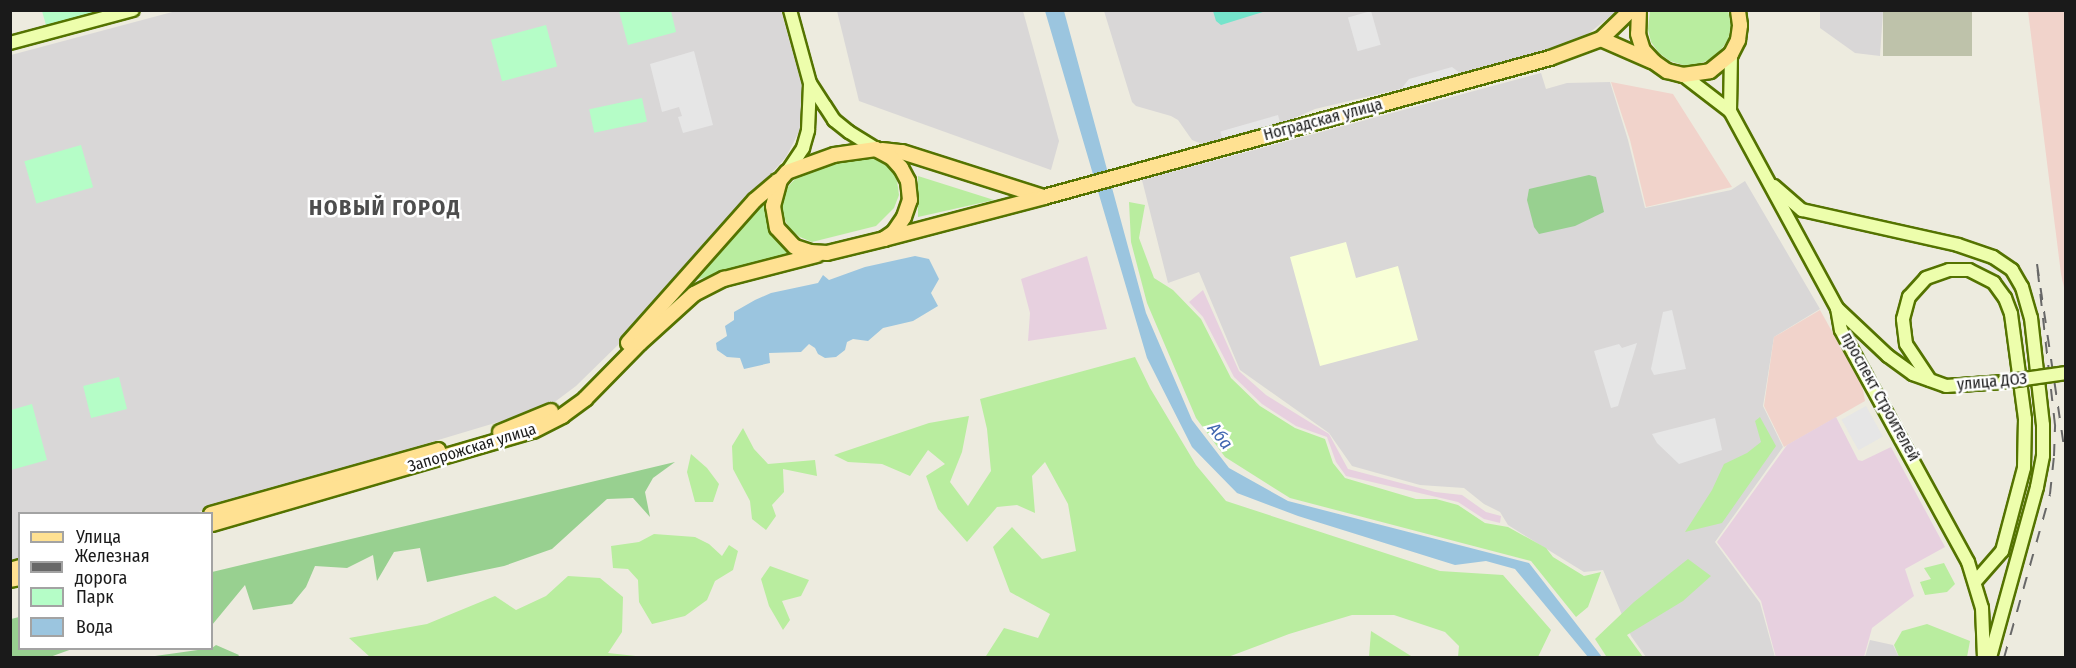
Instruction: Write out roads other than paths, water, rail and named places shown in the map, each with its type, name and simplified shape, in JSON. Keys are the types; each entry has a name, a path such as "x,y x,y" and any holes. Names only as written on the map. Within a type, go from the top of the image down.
{"main road":[{"path":"10,43 133,10"},
{"path":"790,10 810,83 834,120 892,158 908,181 910,200 904,217 894,232 884,239 827,253 810,252 795,247 777,228 773,206 783,176 803,148 808,130 810,83"},
{"path":"1631,10 1601,39 1654,62 1667,71 1683,75 1710,71 1731,54 1738,40 1740,25 1746,10"},
{"path":"1639,10 1638,34 1643,50 1654,62"},
{"path":"1738,10 1740,25"},
{"name":"Ноградская улица","path":"884,239 1539,61 1601,39"},
{"path":"1730,111 1731,54"},
{"path":"1683,75 1730,111"},
{"name":"проспект Строителей","path":"1730,111 1838,308 1841,330 1909,449 1968,562 1982,608 1984,657"},
{"path":"783,176 834,155 876,149 902,153 1044,197"},
{"name":"Запорожская улица","path":"213,512 504,431 558,409 588,384 755,200 783,176"},
{"path":"1768,181 1802,210 1958,245 1993,257 2012,270 2022,287 2032,328 2043,426 2043,456 2037,487 1990,657"},
{"name":"Запорожская улица","path":"213,524 533,431 562,416 585,399 640,343 694,294 724,279 827,253"},
{"path":"1930,380 1906,344 1903,319 1909,297 1926,278 1949,270 1969,270 1994,283 2011,314 2025,419 2024,468 2002,551 1975,582"},
{"name":"улица ДОЗ","path":"1838,308 1888,356 1913,374 1946,386 2003,382 2066,373"},
{"path":"1982,608 2004,603"}],"water":[{"name":"Аба","path":"1045,11 1064,11 1146,313 1192,420 1229,468 1288,501 1529,563 1602,657 1588,657 1515,569 1486,561 1455,565 1298,516 1237,493 1192,447 1147,358"},
{"path":"915,256 929,259 939,279 931,293 938,306 913,321 883,328 868,341 853,339 847,342 845,350 836,357 825,358 809,344 801,352 769,353 770,363 744,369 740,358 727,357 717,350 716,343 727,336 725,326 734,320 734,312 755,300 771,293 818,283 823,275 829,280 865,267"}],"railway":[{"path":"2004,658 2050,494 2054,456 2055,425 2037,264 2066,461"}],"district":[{"name":"НОВЫЙ ГОРОД","path":"385,208"}]}
